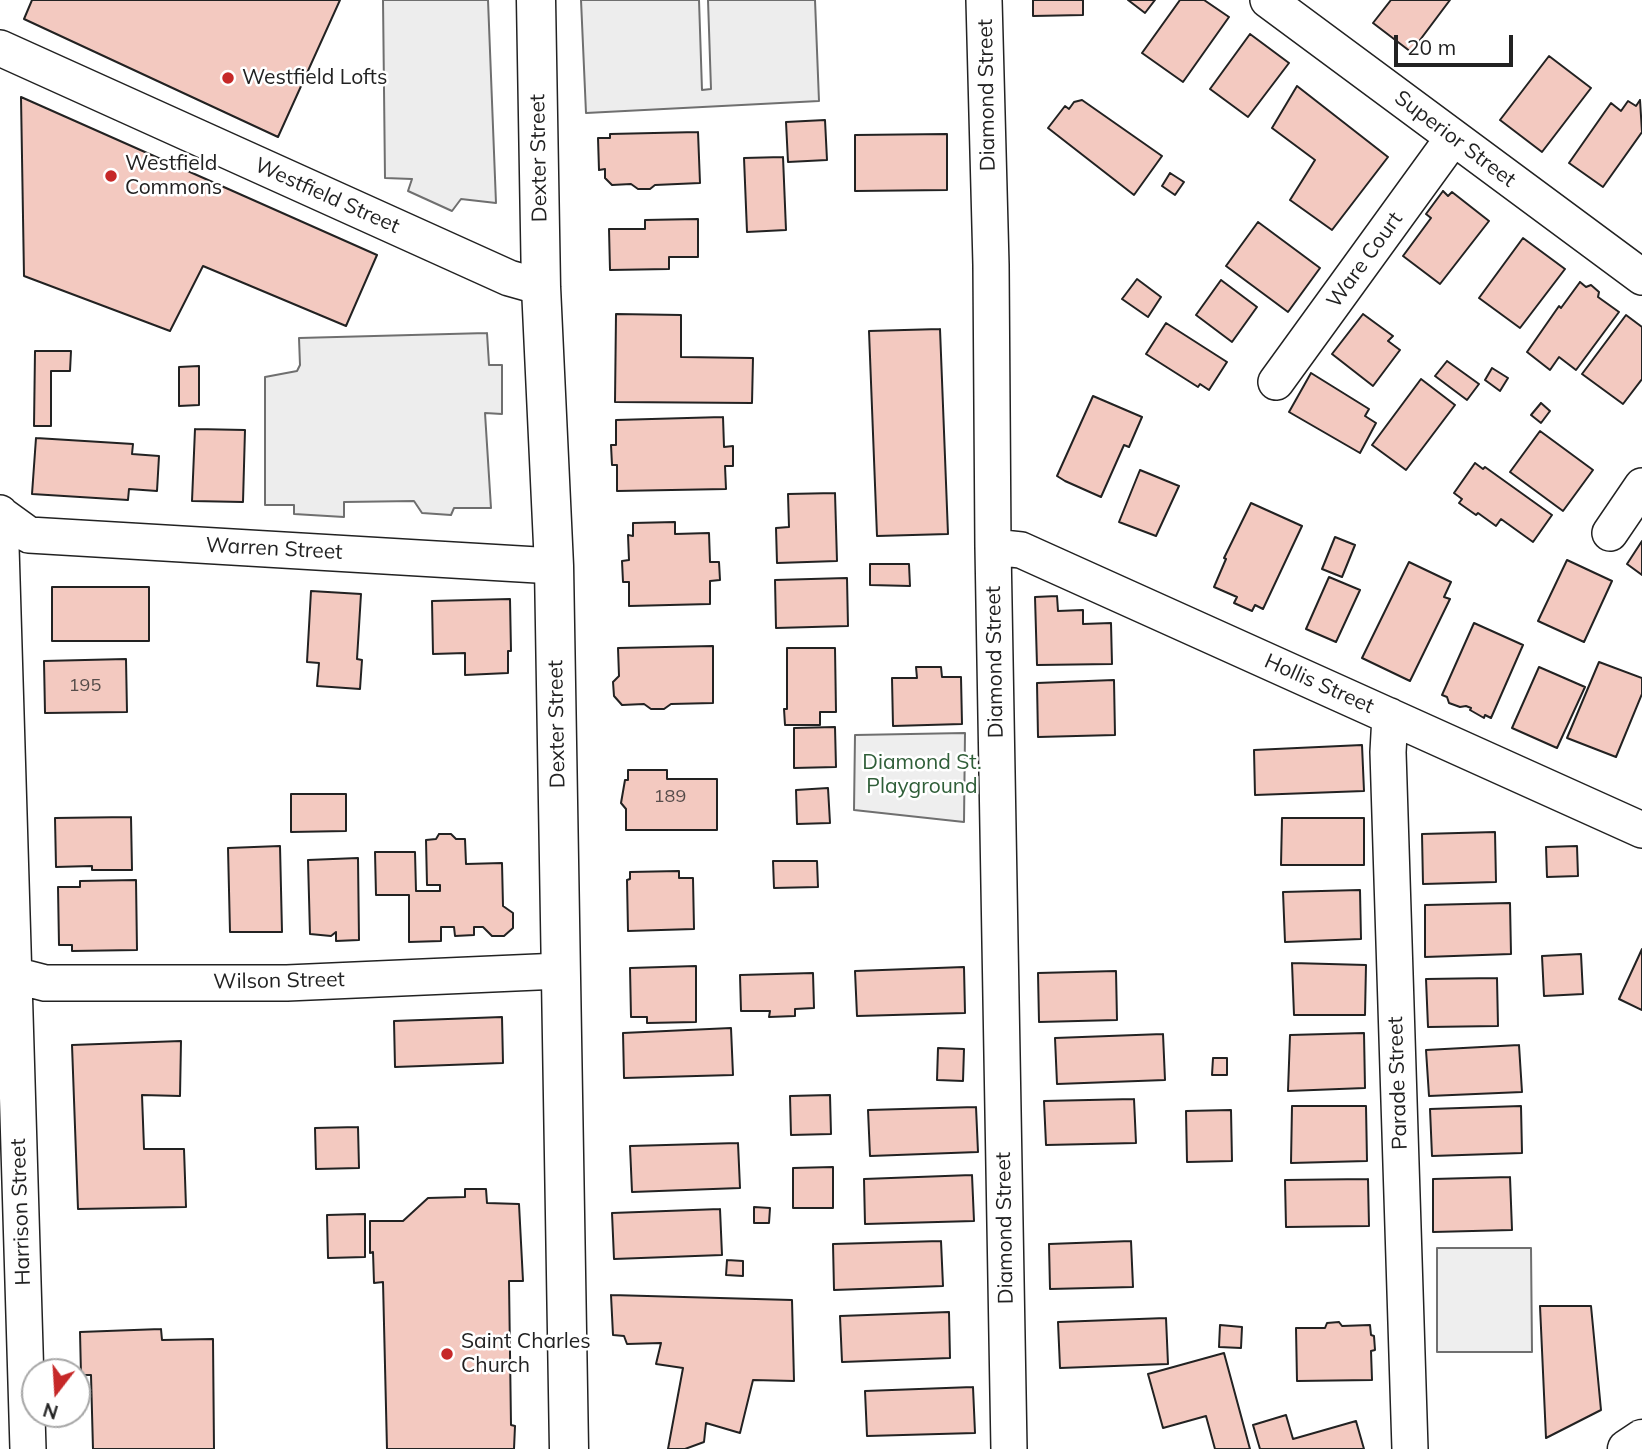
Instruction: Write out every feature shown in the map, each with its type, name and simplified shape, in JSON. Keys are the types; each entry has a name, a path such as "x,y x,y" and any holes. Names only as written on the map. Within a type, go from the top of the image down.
{"street":[{"name":"Dexter Street","path":"536,0 541,287 554,566 569,1449"},
{"name":"Diamond Street","path":"984,0 991,265 993,547 1009,1449"},
{"name":"Superior Street","path":"1268,0 1642,277"},
{"name":"Westfield Street","path":"0,48 509,278 541,287"},
{"name":"Ware Court","path":"1276,382 1453,138"},
{"path":"1610,533 1642,486"},
{"name":"Warren Street","path":"0,514 29,535 554,566"},
{"name":"Harrison Street","path":"0,514 7,971 28,1449"},
{"name":"Hollis Street","path":"993,547 1021,550 1642,830"},
{"name":"Parade Street","path":"1390,716 1388,752 1410,1449"},
{"name":"Wilson Street","path":"7,971 45,983 287,983 560,971"},
{"path":"1627,1449 1642,1439"}],"green space":[{"name":"Diamond St. Playground","path":"965,733 964,822 854,810 855,735"},
{"path":"1437,1248 1531,1248 1532,1352 1437,1352"}],"shaded area":[{"path":"383,0 488,0 496,203 461,199 452,211 408,191 412,179 385,178"},
{"path":"581,0 699,0 702,90 711,89 708,0 815,0 819,101 586,113"},
{"path":"487,333 489,365 502,365 502,414 485,413 491,508 454,508 451,515 422,513 414,501 344,502 344,517 294,514 294,505 265,505 265,377 297,371 300,365 299,338"}],"building":[{"name":"Westfield Lofts","path":"32,0 340,0 278,137 24,19"},
{"path":"1033,0 1083,0 1083,15 1033,16"},
{"path":"1128,0 1155,0 1145,13"},
{"path":"1180,0 1204,0 1229,17 1183,82 1142,53"},
{"path":"1391,0 1450,0 1411,52 1373,23"},
{"path":"1250,34 1289,63 1248,117 1210,89"},
{"path":"1549,56 1591,88 1542,152 1500,120"},
{"path":"1297,86 1388,157 1332,230 1290,200 1315,160 1272,128"},
{"name":"Westfield Commons","path":"21,97 377,255 346,326 203,266 170,331 24,276"},
{"path":"1082,100 1162,156 1134,195 1048,128 1065,106 1069,109 1074,102"},
{"path":"1640,100 1642,132 1603,187 1569,163 1611,103 1621,111 1628,101 1636,106"},
{"path":"825,120 827,160 788,162 786,122"},
{"path":"698,132 700,183 655,185 650,189 638,189 631,184 612,185 605,178 605,169 599,170 598,138 610,138 610,134"},
{"path":"947,134 947,190 855,191 855,135"},
{"path":"783,157 786,230 747,232 744,158"},
{"path":"1170,173 1184,182 1175,195 1162,186"},
{"path":"1443,191 1448,196 1452,192 1489,221 1440,284 1403,256 1431,218 1426,214"},
{"path":"698,219 698,257 669,257 669,269 610,270 609,229 645,229 645,220"},
{"path":"1258,222 1320,268 1288,312 1226,266"},
{"path":"1523,238 1565,269 1520,328 1479,298"},
{"path":"1137,279 1161,297 1148,317 1122,299"},
{"path":"1221,280 1257,307 1232,342 1196,315"},
{"path":"1580,282 1586,287 1591,285 1599,292 1598,297 1619,312 1576,370 1559,357 1550,370 1527,352 1559,306 1561,308"},
{"path":"616,314 681,315 681,357 753,358 752,403 615,402"},
{"path":"1363,314 1393,336 1388,341 1400,350 1373,386 1332,354"},
{"path":"1626,315 1642,327 1642,379 1623,404 1582,374"},
{"path":"1166,323 1227,362 1209,390 1200,384 1198,387 1146,354"},
{"path":"940,329 948,534 877,536 869,331"},
{"path":"35,351 71,351 70,371 51,371 51,426 34,426"},
{"path":"1447,361 1479,384 1467,400 1435,376"},
{"path":"199,366 199,405 179,406 179,367"},
{"path":"1492,368 1508,378 1500,391 1485,380"},
{"path":"1311,373 1369,409 1365,416 1376,423 1360,453 1289,412"},
{"path":"1421,379 1455,405 1406,470 1372,445"},
{"path":"1093,396 1142,417 1129,447 1124,445 1101,497 1057,476"},
{"path":"1541,403 1550,411 1541,423 1531,415"},
{"path":"723,417 724,447 733,446 733,466 725,466 726,489 617,491 617,465 612,465 611,445 616,445 616,420"},
{"path":"195,429 245,430 243,502 192,501"},
{"path":"1540,431 1593,470 1563,511 1510,472"},
{"path":"36,438 133,444 132,454 159,456 157,491 129,489 128,500 32,494"},
{"path":"1475,463 1483,469 1485,467 1552,515 1533,542 1501,519 1496,526 1459,503 1462,499 1454,493"},
{"path":"1140,470 1179,486 1156,536 1119,522"},
{"path":"835,493 837,561 777,563 776,528 789,527 788,494"},
{"path":"1251,503 1302,526 1263,609 1255,605 1252,611 1234,603 1237,597 1214,587 1226,559 1224,558"},
{"path":"675,522 675,534 709,533 710,562 719,562 720,580 710,581 710,604 629,606 629,582 623,582 622,561 629,560 628,535 633,536 633,523"},
{"path":"1335,537 1355,545 1342,577 1322,569"},
{"path":"1642,541 1642,575 1627,564"},
{"path":"1567,560 1612,581 1584,642 1538,621"},
{"path":"1409,562 1451,582 1444,597 1450,599 1410,681 1362,658"},
{"path":"870,564 909,564 910,586 870,585"},
{"path":"1329,577 1360,590 1336,642 1306,629"},
{"path":"847,578 848,626 776,628 775,580"},
{"path":"52,587 149,587 149,641 52,641"},
{"path":"311,591 361,594 357,659 362,660 360,689 317,686 319,663 307,662"},
{"path":"1057,596 1058,611 1083,610 1083,624 1111,623 1112,664 1037,665 1035,597"},
{"path":"510,599 511,651 508,651 508,673 465,675 465,653 433,654 432,601"},
{"path":"1474,623 1523,645 1491,718 1485,715 1484,718 1466,706 1449,703 1447,697 1442,695"},
{"path":"713,646 713,703 671,704 664,709 651,709 644,704 622,705 614,696 613,682 619,676 618,648"},
{"path":"787,648 835,648 836,712 820,712 820,725 785,725"},
{"path":"126,659 127,712 45,713 44,661"},
{"path":"1599,662 1642,678 1642,694 1616,757 1567,738"},
{"path":"916,667 941,667 942,677 961,677 962,724 893,726 892,678 917,678"},
{"path":"1539,667 1585,687 1557,748 1512,728"},
{"path":"1114,680 1115,735 1038,737 1037,683"},
{"path":"835,727 836,767 794,768 794,728"},
{"path":"1362,745 1364,791 1255,795 1254,750"},
{"path":"628,770 667,770 667,779 717,779 717,830 626,830 626,809 621,803"},
{"path":"828,788 830,823 797,824 796,790"},
{"path":"291,794 346,794 346,831 291,832"},
{"path":"131,817 132,870 92,870 92,866 56,867 55,818"},
{"path":"1282,818 1364,818 1364,865 1281,865"},
{"path":"1495,832 1496,882 1423,884 1422,834"},
{"path":"439,834 451,834 456,839 465,839 466,864 502,863 503,906 513,913 513,928 504,936 492,936 483,927 474,927 474,935 455,936 454,927 441,927 441,941 409,942 409,895 376,895 375,852 415,852 416,891 440,891 440,885 427,885 426,840 436,839"},
{"path":"280,846 282,932 230,932 228,848"},
{"path":"1577,846 1578,876 1547,877 1546,847"},
{"path":"358,858 359,940 336,941 336,932 331,936 310,934 308,860"},
{"path":"773,861 817,861 818,887 774,888"},
{"path":"679,871 679,878 693,878 694,929 628,931 627,880 630,879 630,872"},
{"path":"136,880 137,950 72,951 72,945 59,945 58,887 80,887 80,881"},
{"path":"1360,890 1361,939 1285,942 1283,892"},
{"path":"1510,903 1511,954 1425,957 1425,905"},
{"path":"1642,949 1642,1010 1619,999"},
{"path":"1581,954 1583,994 1544,996 1542,956"},
{"path":"1292,963 1366,965 1365,1015 1294,1015"},
{"path":"696,966 696,1022 647,1023 647,1017 631,1017 630,968"},
{"path":"964,967 965,1013 857,1016 855,971"},
{"path":"1116,971 1117,1020 1039,1022 1038,973"},
{"path":"813,973 814,1008 795,1009 795,1016 769,1017 770,1011 741,1011 740,975"},
{"path":"1497,978 1498,1026 1428,1027 1426,979"},
{"path":"502,1017 503,1063 395,1067 394,1021"},
{"path":"731,1028 733,1075 624,1078 623,1033"},
{"path":"1364,1033 1365,1088 1288,1091 1290,1035"},
{"path":"1163,1034 1165,1080 1057,1084 1055,1038"},
{"path":"181,1041 180,1096 142,1095 144,1149 184,1149 186,1207 78,1209 72,1045"},
{"path":"1519,1045 1522,1092 1429,1096 1426,1050"},
{"path":"938,1048 964,1049 963,1081 937,1080"},
{"path":"1213,1058 1227,1058 1227,1075 1212,1075"},
{"path":"830,1095 831,1134 791,1135 790,1096"},
{"path":"1134,1099 1136,1143 1046,1145 1044,1101"},
{"path":"1292,1106 1366,1106 1367,1161 1291,1163"},
{"path":"1521,1106 1522,1153 1432,1156 1430,1109"},
{"path":"976,1107 978,1152 870,1156 868,1110"},
{"path":"1231,1110 1232,1161 1187,1162 1186,1111"},
{"path":"358,1127 359,1168 316,1169 315,1128"},
{"path":"738,1143 740,1188 632,1192 630,1146"},
{"path":"833,1167 833,1208 793,1208 793,1168"},
{"path":"972,1175 974,1221 865,1224 864,1179"},
{"path":"1510,1177 1512,1230 1433,1232 1433,1179"},
{"path":"1368,1179 1369,1226 1286,1227 1285,1180"},
{"name":"Saint Charles Church","path":"465,1189 486,1189 487,1203 519,1204 523,1281 509,1281 511,1425 515,1426 514,1449 387,1449 383,1282 374,1283 370,1221 403,1221 428,1198 465,1197"},
{"path":"754,1207 770,1208 769,1223 754,1223"},
{"path":"720,1209 722,1255 614,1259 612,1213"},
{"path":"365,1214 365,1257 328,1258 327,1215"},
{"path":"941,1241 943,1286 834,1290 833,1244"},
{"path":"1131,1241 1133,1287 1050,1289 1049,1244"},
{"path":"727,1260 743,1261 743,1276 726,1275"},
{"path":"611,1295 792,1300 794,1381 753,1380 740,1433 706,1423 704,1442 685,1449 668,1449 683,1368 656,1364 661,1343 627,1344 624,1336 613,1335"},
{"path":"1540,1306 1591,1306 1601,1410 1546,1438"},
{"path":"949,1312 950,1358 842,1362 840,1316"},
{"path":"1166,1318 1168,1364 1060,1368 1058,1322"},
{"path":"1339,1322 1342,1326 1370,1325 1375,1350 1371,1351 1372,1380 1297,1381 1296,1328 1325,1328 1327,1323"},
{"path":"1220,1325 1242,1327 1241,1348 1219,1347"},
{"path":"161,1329 162,1340 213,1339 214,1449 93,1449 91,1358 81,1358 80,1332"},
{"path":"1224,1353 1250,1449 1215,1449 1206,1416 1163,1428 1148,1374"},
{"path":"973,1387 975,1433 867,1436 865,1391"},
{"path":"1286,1415 1293,1439 1356,1421 1364,1449 1260,1449 1253,1425"}],"place":[{"name":"Westfield Lofts","path":"228,78"},
{"name":"Westfield Commons","path":"111,176"},
{"name":"Saint Charles Church","path":"447,1354"}]}
